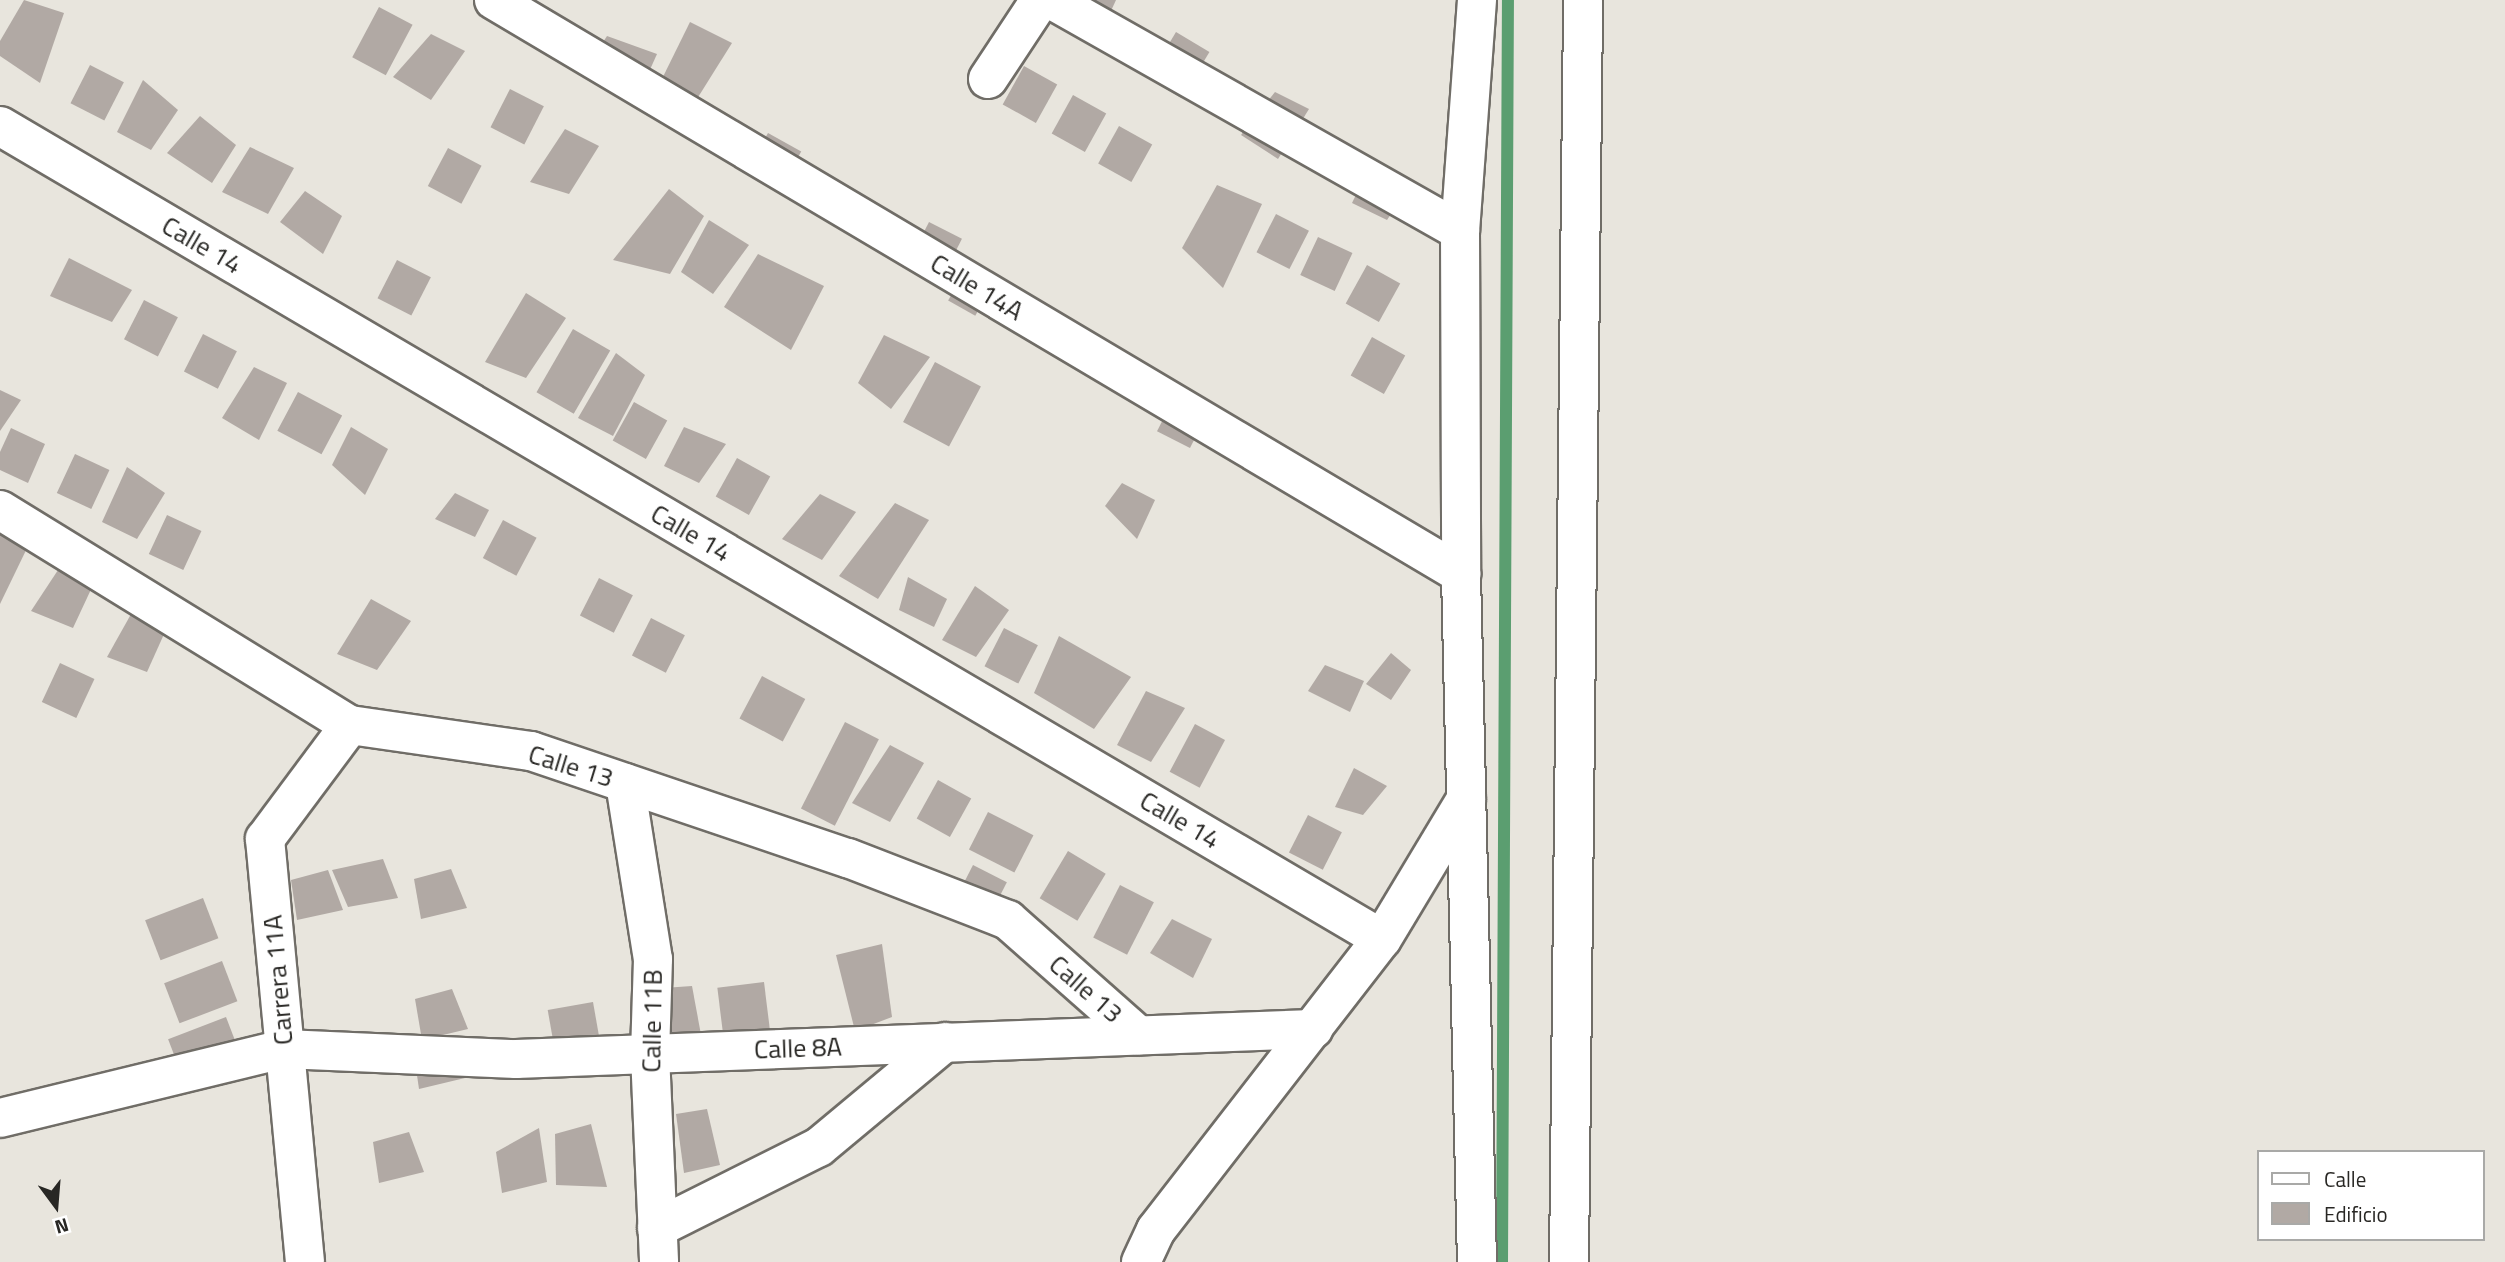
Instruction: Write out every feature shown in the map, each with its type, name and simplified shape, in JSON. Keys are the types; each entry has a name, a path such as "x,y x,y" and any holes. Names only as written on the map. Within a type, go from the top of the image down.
{"street":[{"name":"Calle 14A","path":"494,0 1461,575"},
{"path":"988,79 1040,0"},
{"path":"1052,0 1460,230"},
{"path":"1477,0 1460,230 1461,575 1477,1262"},
{"path":"1569,1262 1583,0"},
{"name":"Calle 14","path":"0,126 1382,939"},
{"name":"Calle 13","path":"0,510 350,725 531,751 848,858 1008,920 1138,1035"},
{"name":"Carrera 11A","path":"305,1262 265,839 350,725"},
{"name":"Calle 11B","path":"625,783 653,959 650,1054 658,1245"},
{"path":"1140,1262 1156,1230 1382,939 1466,799"},
{"name":"Calle 8A","path":"0,1118 284,1049 516,1059 1313,1029"},
{"path":"658,1245 819,1147 945,1042"}],"building":[{"path":"24,0 64,13 40,83 0,56 0,41"},
{"path":"1073,0 1116,0 1105,24"},
{"path":"379,7 413,25 386,75 352,57"},
{"path":"690,22 732,43 690,110 655,93"},
{"path":"1176,32 1209,52 1182,98 1148,78"},
{"path":"431,34 465,51 431,100 393,77"},
{"path":"607,36 657,54 639,94 589,64"},
{"path":"90,65 124,82 104,121 70,103"},
{"path":"1024,66 1057,84 1036,123 1003,104"},
{"path":"143,80 178,110 151,150 117,132"},
{"path":"510,89 544,106 524,145 490,127"},
{"path":"1275,92 1309,109 1278,159 1241,135"},
{"path":"1073,95 1106,113 1085,152 1052,133"},
{"path":"200,116 236,145 212,183 167,153"},
{"path":"1119,126 1152,144 1131,182 1098,164"},
{"path":"565,129 599,146 569,194 530,182"},
{"path":"768,133 801,151 780,190 747,171"},
{"path":"250,147 294,168 268,214 222,192"},
{"path":"448,148 482,166 461,204 428,186"},
{"path":"1374,158 1411,184 1387,220 1352,203"},
{"path":"1217,185 1262,204 1223,288 1182,248"},
{"path":"669,189 704,216 670,274 613,260"},
{"path":"305,191 342,216 323,254 280,222"},
{"path":"1276,214 1309,231 1289,269 1256,252"},
{"path":"709,220 749,245 713,294 681,272"},
{"path":"929,222 962,239 943,276 910,259"},
{"path":"1318,237 1352,253 1335,291 1300,275"},
{"path":"758,254 824,286 791,350 724,307"},
{"path":"69,258 132,290 112,322 50,296"},
{"path":"397,260 431,277 411,316 377,298"},
{"path":"969,263 996,278 975,316 948,301"},
{"path":"1367,265 1400,283 1379,322 1346,303"},
{"path":"526,293 566,318 526,378 485,362"},
{"path":"144,300 178,317 158,356 124,339"},
{"path":"573,329 610,351 574,414 536,392"},
{"path":"203,334 237,351 218,389 184,371"},
{"path":"884,335 930,357 891,409 858,383"},
{"path":"1372,337 1405,355 1384,394 1351,375"},
{"path":"616,353 645,375 613,436 578,418"},
{"path":"935,362 981,386 949,446 903,422"},
{"path":"254,367 287,383 259,440 222,418"},
{"path":"0,390 21,400 0,431"},
{"path":"298,392 342,415 321,454 277,431"},
{"path":"1177,392 1210,409 1190,448 1157,431"},
{"path":"634,402 667,420 646,459 613,440"},
{"path":"351,427 388,449 365,495 332,465"},
{"path":"684,427 726,444 699,483 664,466"},
{"path":"11,428 45,444 28,483 0,470 0,452"},
{"path":"75,454 109,470 91,509 57,493"},
{"path":"737,458 770,476 749,515 716,496"},
{"path":"127,467 165,493 137,539 102,522"},
{"path":"1122,483 1155,500 1137,539 1105,506"},
{"path":"455,493 489,510 475,537 435,519"},
{"path":"820,494 856,512 822,560 782,539"},
{"path":"895,503 929,520 878,599 839,576"},
{"path":"167,515 201,531 183,570 149,554"},
{"path":"503,520 537,538 516,576 483,558"},
{"path":"0,528 30,542 0,604"},
{"path":"60,567 94,583 73,628 31,611"},
{"path":"908,577 947,599 934,627 899,610"},
{"path":"599,578 633,595 614,633 580,615"},
{"path":"975,586 1009,610 976,657 942,640"},
{"path":"371,599 411,621 377,670 337,654"},
{"path":"135,607 169,623 147,672 107,657"},
{"path":"651,618 685,635 666,673 632,655"},
{"path":"1004,628 1038,645 1018,684 984,666"},
{"path":"1059,636 1131,677 1094,729 1034,693"},
{"path":"1391,653 1411,670 1391,700 1366,684"},
{"path":"60,663 94,679 76,718 42,702"},
{"path":"1325,665 1364,681 1350,712 1308,691"},
{"path":"762,676 805,699 783,741 739,718"},
{"path":"1146,691 1185,708 1151,762 1117,745"},
{"path":"845,722 879,739 835,826 801,808"},
{"path":"1195,724 1225,740 1200,788 1170,772"},
{"path":"890,745 924,763 890,822 852,803"},
{"path":"1354,768 1387,786 1363,815 1335,807"},
{"path":"938,780 971,798 950,837 917,818"},
{"path":"988,812 1033,835 1014,873 969,849"},
{"path":"1308,815 1342,832 1323,870 1289,852"},
{"path":"1068,851 1106,874 1077,921 1040,898"},
{"path":"383,859 398,898 348,907 332,870"},
{"path":"973,865 1007,882 987,921 953,903"},
{"path":"451,869 467,908 421,919 414,879"},
{"path":"328,870 343,910 297,920 291,880"},
{"path":"1120,885 1154,902 1127,955 1093,938"},
{"path":"203,898 218,938 161,960 145,920"},
{"path":"1172,919 1212,939 1193,978 1150,953"},
{"path":"882,944 892,1017 855,1031 836,955"},
{"path":"222,961 237,1001 180,1023 164,983"},
{"path":"764,982 771,1036 724,1041 717,988"},
{"path":"692,986 704,1051 658,1062 635,990"},
{"path":"452,989 468,1029 422,1040 415,999"},
{"path":"593,1002 603,1060 558,1068 548,1010"},
{"path":"226,1017 241,1056 183,1078 168,1039"},
{"path":"450,1039 465,1078 419,1089 413,1048"},
{"path":"707,1109 720,1165 684,1173 676,1114"},
{"path":"591,1124 607,1187 556,1185 555,1134"},
{"path":"539,1128 547,1182 502,1193 496,1152"},
{"path":"409,1132 424,1172 379,1183 373,1142"}],"waterway":[{"path":"1502,1262 1508,0"}]}
